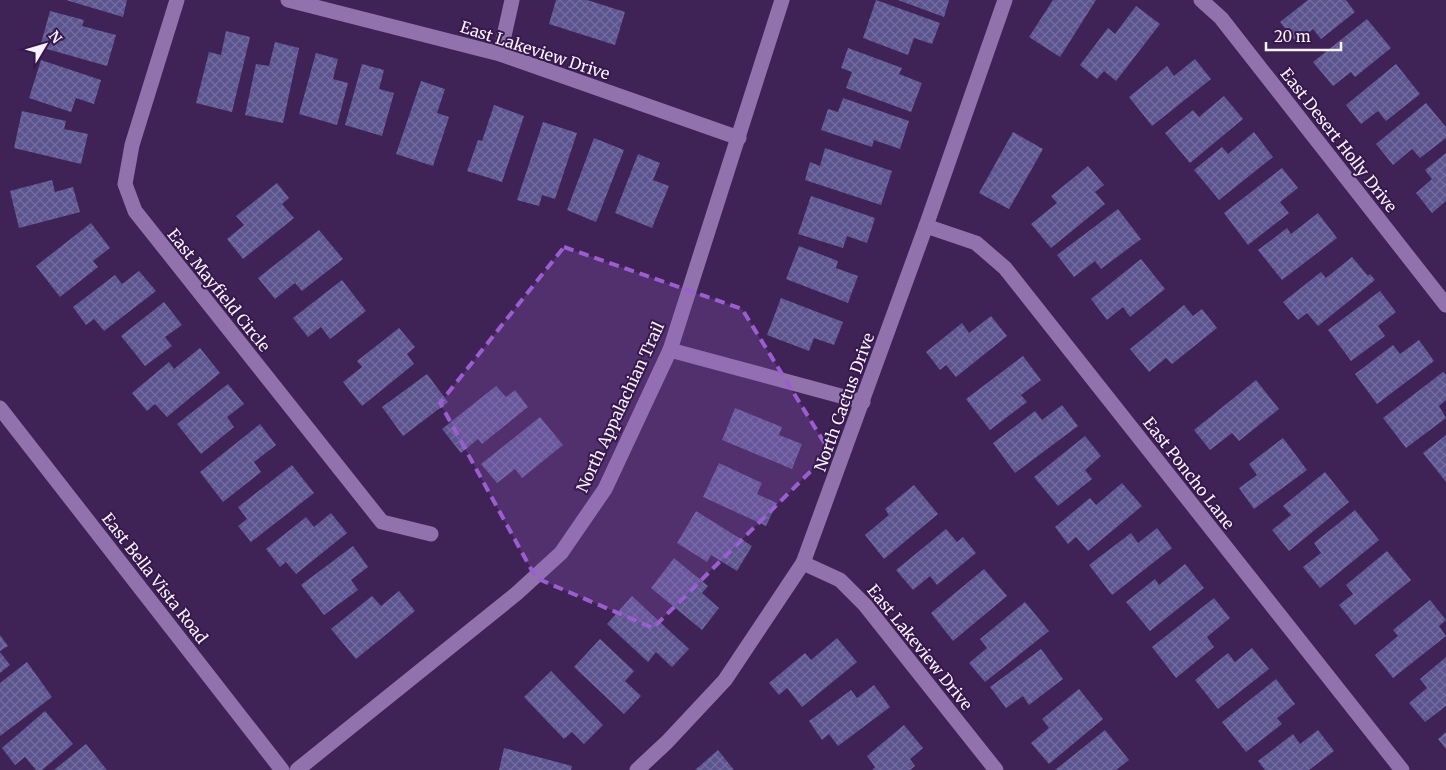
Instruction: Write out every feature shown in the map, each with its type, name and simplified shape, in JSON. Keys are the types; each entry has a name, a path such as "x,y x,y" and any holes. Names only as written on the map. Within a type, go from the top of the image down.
{"street":[{"name":"East Mayfield Circle","path":"177,0 132,145 125,184 135,212 382,522 431,534"},
{"name":"East Lakeview Drive","path":"288,0 500,54 739,138"},
{"path":"500,54 512,0"},
{"name":"North Appalachian Trail","path":"297,770 516,594 561,553 605,489 670,350 782,0"},
{"name":"North Cactus Drive","path":"637,770 667,742 725,680 803,563 863,402 1005,0"},
{"name":"East Desert Holly Drive","path":"1201,0 1221,18 1446,305"},
{"name":"East Poncho Lane","path":"926,226 976,243 1005,268 1402,770"},
{"path":"670,350 863,402"},
{"name":"East Bella Vista Road","path":"0,408 282,770"},
{"name":"East Lakeview Drive","path":"803,563 840,580 865,605 996,770"}],"highlighted area":[{"path":"564,247 742,309 830,452 653,628 536,578 440,403"}],"building":[{"path":"66,0 127,0 123,17"},
{"path":"556,0 587,0 625,12 615,45 549,24"},
{"path":"876,0 940,23 932,44 914,38 908,55 863,38"},
{"path":"898,0 949,0 944,17"},
{"path":"1053,0 1096,0 1060,57 1029,37"},
{"path":"1308,0 1346,0 1355,12 1321,39 1313,29 1297,43 1280,22"},
{"path":"1136,6 1160,24 1116,81 1104,71 1097,79 1080,65 1108,28 1115,34"},
{"path":"50,11 84,20 82,26 116,35 107,66 40,47"},
{"path":"1367,19 1391,48 1355,77 1351,72 1333,86 1313,62"},
{"path":"226,31 250,37 232,112 196,103 209,52 221,55"},
{"path":"275,42 299,48 283,123 245,115 256,64 269,66"},
{"path":"848,48 902,68 899,74 922,83 911,112 846,88 852,72 841,68"},
{"path":"316,53 338,59 333,79 348,83 337,125 299,114"},
{"path":"1195,59 1211,79 1152,126 1129,97 1167,66 1174,76"},
{"path":"41,60 101,80 94,104 76,98 71,112 29,98"},
{"path":"362,64 384,70 379,89 394,93 382,136 345,125"},
{"path":"1396,64 1420,94 1386,121 1378,111 1361,124 1346,105"},
{"path":"421,81 445,89 437,113 449,117 433,166 396,154"},
{"path":"1224,96 1243,119 1190,163 1165,133 1193,110 1199,117"},
{"path":"843,98 909,121 900,149 874,140 872,147 821,130 828,109 838,112"},
{"path":"1426,103 1446,127 1446,138 1420,158 1412,149 1393,165 1376,144"},
{"path":"494,105 524,116 502,182 467,171 478,140 482,141"},
{"path":"22,111 66,121 64,129 88,134 81,164 14,148"},
{"path":"543,122 577,133 555,199 542,195 539,206 517,200"},
{"path":"1013,132 1043,149 1009,209 979,193"},
{"path":"1254,132 1273,157 1219,200 1194,170 1222,147 1228,154"},
{"path":"594,138 624,150 596,222 567,210"},
{"path":"825,148 892,171 881,205 805,180 810,162 820,166"},
{"path":"1446,153 1446,201 1432,213 1416,193 1432,179 1425,170"},
{"path":"638,154 660,163 653,180 669,186 652,228 615,213"},
{"path":"1088,166 1104,185 1095,192 1105,204 1051,248 1031,224 1057,203 1051,196"},
{"path":"1282,168 1298,188 1280,202 1289,213 1248,245 1224,213"},
{"path":"52,180 55,192 73,187 80,212 19,228 10,191"},
{"path":"277,183 289,198 282,204 294,218 243,259 227,239 244,225 236,216"},
{"path":"811,196 875,218 867,243 847,236 843,248 798,234"},
{"path":"1118,209 1141,239 1101,269 1095,261 1074,277 1057,255"},
{"path":"1318,213 1337,238 1282,280 1258,250 1287,228 1291,234"},
{"path":"91,223 110,248 93,261 98,267 60,297 36,266"},
{"path":"319,230 343,259 302,291 295,283 275,299 258,278"},
{"path":"799,246 838,261 836,268 858,276 848,303 786,279"},
{"path":"1352,257 1368,276 1370,274 1375,280 1318,326 1307,313 1298,320 1283,302 1321,272 1326,278"},
{"path":"1141,259 1165,289 1130,317 1123,307 1107,320 1091,299"},
{"path":"139,271 156,291 104,331 94,319 86,325 73,307 115,275 122,284"},
{"path":"342,280 366,311 330,339 321,327 308,337 293,318"},
{"path":"1380,291 1396,312 1378,326 1385,336 1351,361 1328,330"},
{"path":"781,298 843,322 834,345 814,338 809,351 767,335"},
{"path":"164,302 182,325 165,337 172,346 145,366 121,336"},
{"path":"1184,305 1193,316 1202,309 1217,328 1172,364 1166,358 1149,372 1130,349"},
{"path":"991,316 1007,336 956,377 946,365 940,370 926,352 962,323 969,333"},
{"path":"399,328 415,347 407,354 414,364 362,406 343,382 362,367 357,361"},
{"path":"1419,340 1434,361 1377,404 1355,374 1393,345 1400,354"},
{"path":"200,348 220,373 167,417 155,404 147,411 132,393 169,362 174,369"},
{"path":"1023,356 1041,380 1021,395 1027,402 990,430 966,399"},
{"path":"1443,372 1446,375 1446,400 1439,406 1446,418 1406,448 1383,418"},
{"path":"427,374 448,402 403,436 382,407"},
{"path":"1256,380 1279,409 1239,441 1232,433 1210,450 1194,430"},
{"path":"228,384 244,404 227,417 234,427 201,454 177,424"},
{"path":"496,386 506,397 515,390 528,407 482,444 478,439 461,453 442,429"},
{"path":"1062,405 1078,426 1015,473 993,443 1035,411 1042,420"},
{"path":"735,408 782,427 779,435 802,444 792,469 722,440"},
{"path":"540,417 563,445 522,478 515,469 497,483 481,464"},
{"path":"260,424 276,445 254,462 261,472 223,502 200,472"},
{"path":"1446,435 1446,482 1423,453"},
{"path":"1085,436 1101,456 1085,470 1092,479 1058,506 1034,477"},
{"path":"1283,438 1307,470 1254,509 1239,488 1257,475 1249,464"},
{"path":"719,463 762,483 757,494 777,503 766,526 703,497"},
{"path":"292,465 314,493 251,542 238,526 247,519 238,507"},
{"path":"1325,472 1349,502 1289,551 1272,530 1291,515 1283,506"},
{"path":"1122,483 1142,506 1088,551 1076,537 1068,544 1055,527 1090,498 1096,505"},
{"path":"914,485 938,514 884,559 865,535 889,515 885,509"},
{"path":"1355,510 1379,540 1320,588 1303,567 1321,553 1314,543"},
{"path":"696,511 752,546 737,571 711,555 707,562 677,543"},
{"path":"331,513 347,533 296,574 286,562 280,567 266,549 306,517 314,527"},
{"path":"1157,528 1172,548 1112,595 1089,565 1131,533 1138,543"},
{"path":"946,529 957,542 963,537 976,553 937,585 930,576 913,590 896,570"},
{"path":"353,546 368,567 351,580 358,590 324,615 301,585"},
{"path":"1387,551 1411,580 1355,625 1339,605 1353,594 1346,585"},
{"path":"674,558 708,586 702,593 719,608 702,630 651,588"},
{"path":"1185,564 1204,588 1150,631 1126,602 1155,579 1159,585"},
{"path":"984,569 1007,596 953,641 931,613"},
{"path":"399,591 415,611 356,659 331,629 372,596 381,606"},
{"path":"632,596 689,649 672,667 656,652 648,662 607,624"},
{"path":"1214,598 1230,618 1207,637 1214,647 1176,678 1152,647"},
{"path":"1430,600 1446,620 1439,626 1446,636 1393,678 1375,655 1398,636 1393,630"},
{"path":"1025,602 1049,631 985,682 969,663 987,648 980,639"},
{"path":"0,635 8,646 0,651"},
{"path":"837,638 857,662 802,707 787,688 779,695 769,683 805,653 811,660"},
{"path":"600,639 634,671 625,681 641,696 624,714 574,667"},
{"path":"1252,648 1269,669 1218,709 1195,680 1228,653 1235,662"},
{"path":"1041,649 1063,679 1029,705 1023,696 1006,708 990,687"},
{"path":"0,652 10,665 0,673"},
{"path":"1446,657 1446,706 1425,722 1409,703 1427,688 1420,679"},
{"path":"27,662 52,697 0,736 0,683"},
{"path":"551,671 603,725 584,744 572,732 564,739 524,697"},
{"path":"1276,679 1295,704 1277,718 1282,724 1246,752 1222,722"},
{"path":"874,685 890,707 838,746 829,734 822,740 809,721 851,690 857,698"},
{"path":"1079,689 1103,719 1049,764 1031,743 1049,728 1042,719"},
{"path":"45,711 73,744 42,770 36,770 25,757 15,765 2,748"},
{"path":"904,725 923,748 910,759 915,766 910,770 872,770 875,767 867,756"},
{"path":"1105,730 1129,760 1116,770 1055,770"},
{"path":"1318,730 1334,751 1309,770 1265,770 1258,761 1293,734 1300,744"},
{"path":"1446,732 1446,749 1438,739"},
{"path":"86,744 107,770 54,770"},
{"path":"504,748 572,766 571,770 499,770"},
{"path":"718,750 734,770 695,770"}]}
